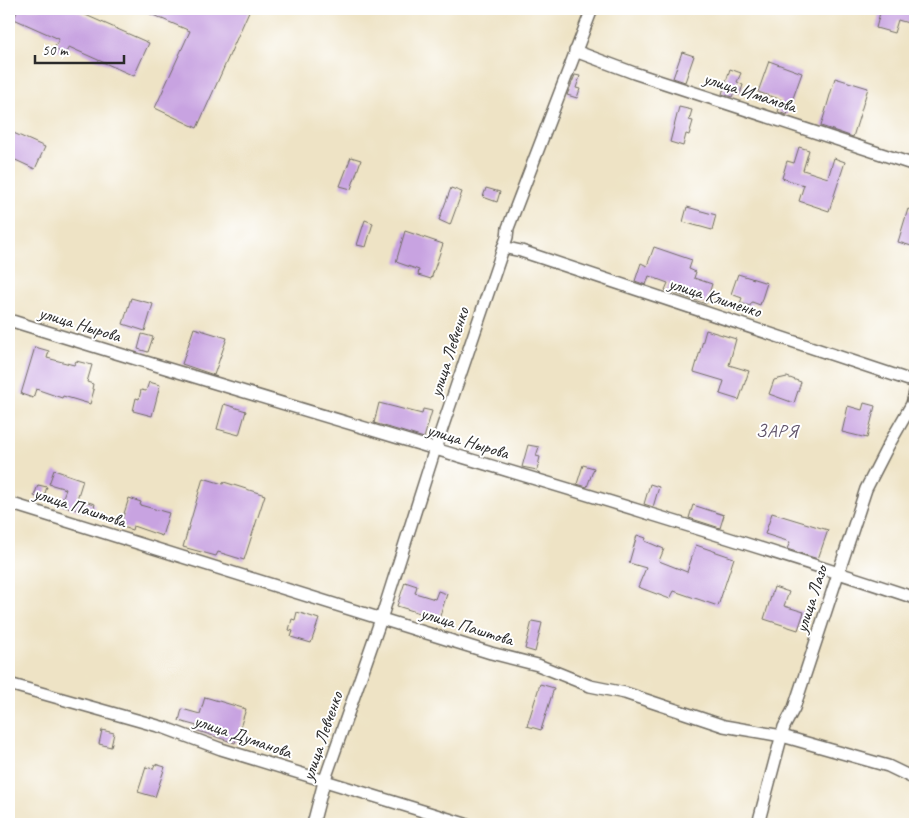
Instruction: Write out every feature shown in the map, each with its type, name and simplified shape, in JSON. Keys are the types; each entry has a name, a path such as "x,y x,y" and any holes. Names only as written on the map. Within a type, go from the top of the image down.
{"street":[{"name":"улица Левченко","path":"313,824 324,782 381,619 435,449 507,238 508,228 592,9"},
{"name":"улица Имамова","path":"575,51 634,73 915,165"},
{"name":"улица Клименко","path":"503,247 531,254 915,382"},
{"name":"улица Нырова","path":"9,320 178,373 435,449 915,598"},
{"name":"улица Лазо","path":"758,824 784,727 794,708 866,489 912,404 915,392"},
{"name":"улица Паштова","path":"9,503 491,653 538,665 590,686 625,693 724,726 782,736 888,766 915,779"},
{"name":"улица Думанова","path":"9,684 165,728 221,749 324,782 465,824"}],"building":[{"path":"18,9 72,9 149,43 134,76 69,47 65,54 54,49 59,39 14,19"},
{"path":"139,9 250,9 197,128 155,108 190,31"},
{"path":"881,9 915,9 915,25 898,20 894,33 876,28"},
{"path":"682,52 694,56 685,82 673,78"},
{"path":"769,61 802,73 787,115 778,112 782,100 758,92"},
{"path":"730,69 741,73 737,82 743,85 740,94 734,92 732,97 722,94"},
{"path":"575,75 580,76 576,88 580,89 577,98 567,95"},
{"path":"835,78 868,88 853,137 821,126"},
{"path":"679,107 692,110 689,120 693,121 689,135 686,134 683,146 670,142"},
{"path":"9,131 45,147 35,169 9,157"},
{"path":"799,147 809,150 803,170 828,178 834,158 845,162 829,211 799,201 804,185 782,178 787,161 794,163"},
{"path":"351,157 361,160 351,189 340,186"},
{"path":"451,188 462,192 450,225 439,220"},
{"path":"486,188 500,192 497,202 483,197"},
{"path":"687,207 716,215 712,230 683,222"},
{"path":"908,209 915,212 915,247 898,242"},
{"path":"365,220 373,223 366,247 357,245"},
{"path":"405,231 443,244 431,279 418,275 419,270 396,262"},
{"path":"654,247 692,260 689,269 696,272 694,278 712,284 706,304 665,290 668,283 649,276 646,285 635,281 641,263 647,266"},
{"path":"738,274 767,283 760,305 752,302 750,306 740,303 742,298 731,294"},
{"path":"131,298 153,304 145,331 123,324"},
{"path":"194,328 227,338 214,375 182,364"},
{"path":"706,330 736,339 729,365 749,371 739,400 720,394 724,381 694,372"},
{"path":"142,334 153,337 148,352 138,349"},
{"path":"35,347 49,351 47,358 74,365 76,361 92,365 87,382 93,384 92,389 94,390 90,404 63,396 62,398 36,389 33,398 21,394"},
{"path":"787,377 801,382 794,403 769,394 774,380"},
{"path":"149,382 160,385 152,416 133,411 136,398 139,399 141,390 146,391"},
{"path":"379,403 422,414 423,409 432,411 424,438 374,423"},
{"path":"864,403 875,406 867,438 842,432 848,406 862,410"},
{"path":"224,404 246,411 239,435 217,429"},
{"path":"528,445 539,447 536,456 540,457 537,470 522,467"},
{"path":"583,465 594,468 587,487 577,484"},
{"path":"54,470 83,480 77,499 95,504 92,514 60,505 66,489 49,484"},
{"path":"203,478 223,484 224,482 265,495 244,560 218,552 216,556 183,547"},
{"path":"650,484 659,487 653,507 644,504"},
{"path":"38,485 47,487 43,499 34,496"},
{"path":"129,498 141,502 140,505 169,513 162,536 133,526 132,530 120,526"},
{"path":"693,505 724,515 720,528 689,518"},
{"path":"772,513 828,530 818,559 787,549 790,542 765,534"},
{"path":"637,535 646,538 645,541 664,549 659,561 687,572 696,545 734,558 718,606 674,591 670,599 638,587 646,568 629,563"},
{"path":"405,582 417,586 415,593 435,599 438,591 447,594 439,619 397,606"},
{"path":"774,587 789,592 784,606 804,612 798,630 764,619"},
{"path":"297,612 319,619 311,643 291,637 293,631 289,630 292,619 295,620"},
{"path":"532,621 542,623 535,652 525,649"},
{"path":"540,684 554,688 541,730 527,726"},
{"path":"205,697 246,709 235,743 195,730 197,726 179,721 182,709 200,714"},
{"path":"102,730 114,733 111,747 99,744"},
{"path":"155,764 165,767 155,797 138,792 146,767 153,769"}],"district":[{"name":"ЗАРЯ","path":"777,431"}]}
